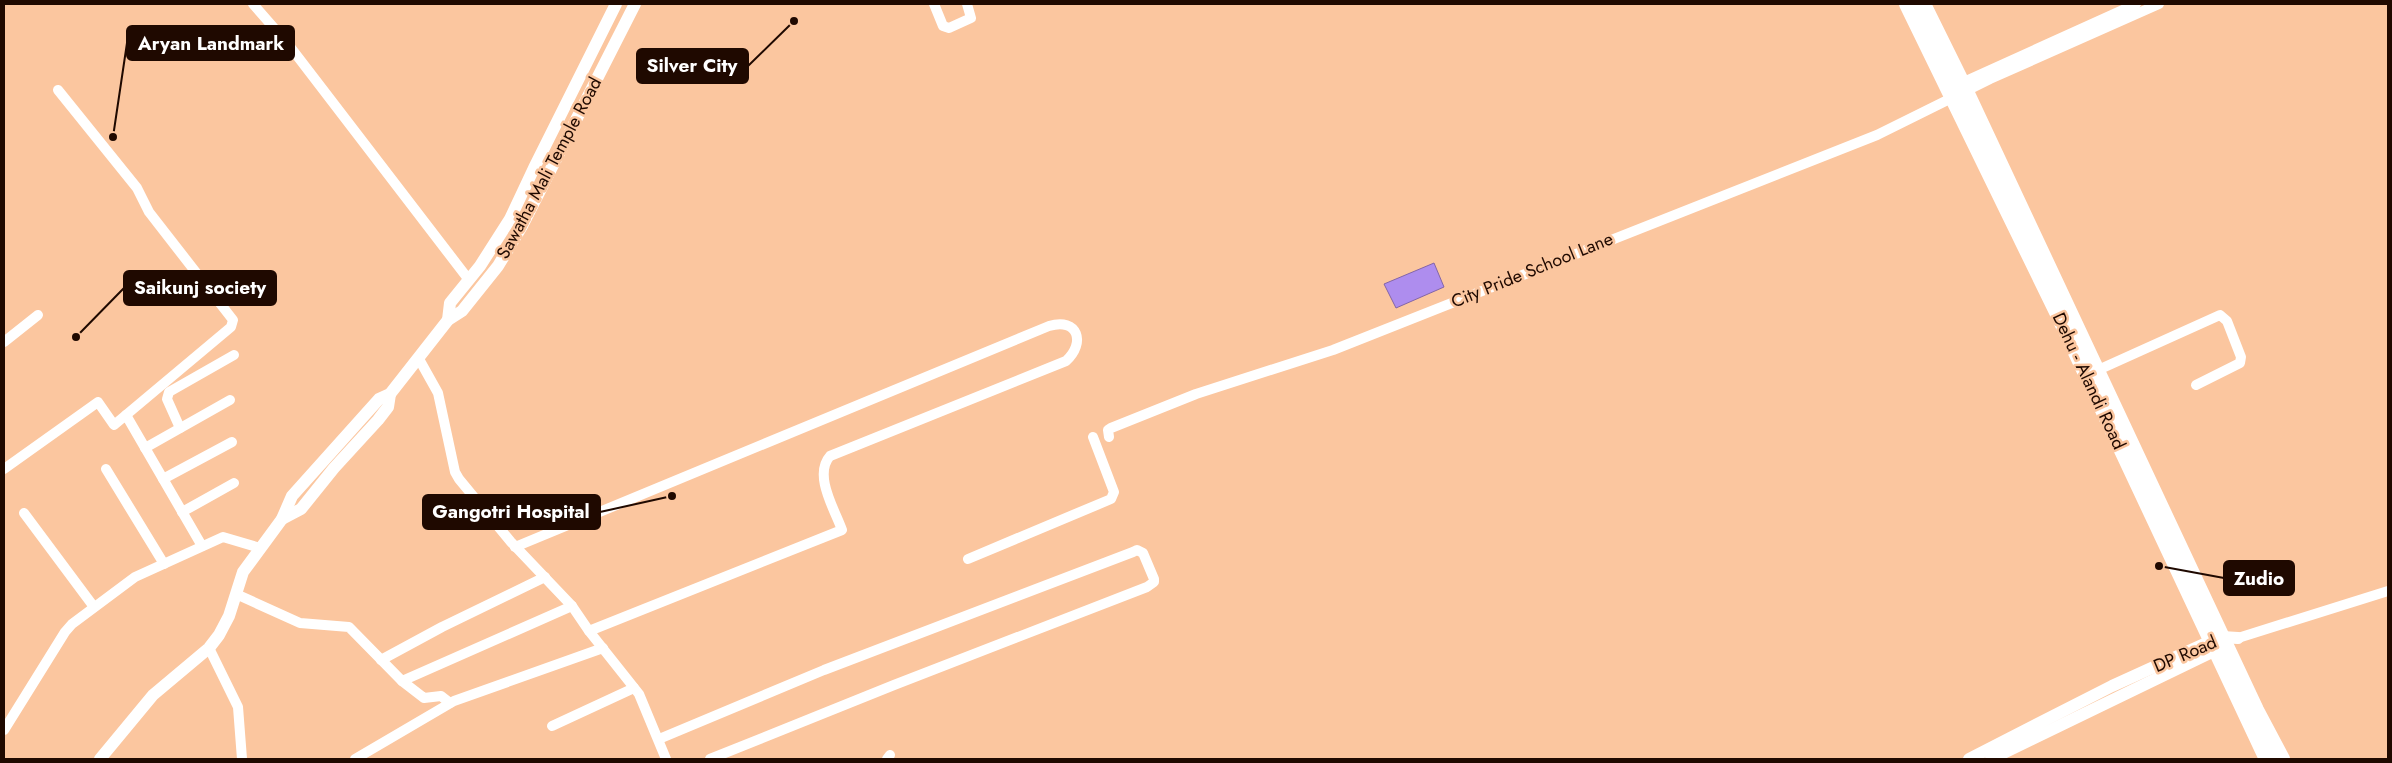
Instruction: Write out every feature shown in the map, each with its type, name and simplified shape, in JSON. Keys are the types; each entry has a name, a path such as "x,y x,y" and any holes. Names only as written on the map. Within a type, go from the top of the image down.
{"main road":[{"name":"Dehu - Alandi Road","path":"1907,4 1958,91 2098,370 2276,758"},
{"name":"Dehu - Alandi Road","path":"1923,4 1958,91 2057,312 2222,642"}],"street":[{"path":"253,4 288,44 469,280"},
{"name":"Sawatha Mali Temple Road","path":"448,320 450,303 469,280 510,219 616,4"},
{"name":"Sawatha Mali Temple Road","path":"100,759 153,694 209,648 219,635 229,616 243,572 282,519 292,496 379,399 390,394 448,320 462,310 498,266 522,226 635,4"},
{"path":"934,4 945,28 971,18 967,4"},
{"path":"1958,91 2136,4"},
{"path":"1958,91 1990,79 2159,4"},
{"path":"4,469 98,402 114,425 233,323 231,316 149,212 137,188 58,90"},
{"name":"City Pride School Lane","path":"1108,433 1196,394 1332,350 1877,135 1958,91"},
{"path":"2098,370 2220,315 2227,321 2241,357 2240,363 2196,385"},
{"path":"4,342 38,316"},
{"path":"515,547 1050,326 1059,323 1069,324 1076,333 1078,340 1075,353 1066,361 830,456 824,464 823,476 842,530 589,631"},
{"path":"180,428 168,399 168,392 234,355"},
{"path":"419,359 433,380 438,393 455,472 465,488 515,547 572,606 589,631 634,688 666,759"},
{"path":"145,448 230,400"},
{"path":"126,415 202,546"},
{"path":"968,559 1110,499 1114,492 1093,437"},
{"path":"163,479 232,442"},
{"path":"106,469 164,564"},
{"path":"182,512 234,483"},
{"path":"24,513 94,607"},
{"path":"4,730 65,632 94,607 135,577 223,537 260,548"},
{"path":"659,740 824,670 1137,550 1143,553 1154,579 1154,582 1147,587 710,759"},
{"path":"381,660 442,627 545,577"},
{"path":"2222,642 2388,591"},
{"path":"236,594 300,623 349,628 402,681 424,698 441,696 450,703"},
{"path":"402,681 572,606"},
{"name":"DP Road","path":"1969,759 2103,690 2222,642"},
{"name":"DP Road","path":"1991,759 2222,642"},
{"path":"209,648 238,707 242,759"},
{"path":"355,759 450,703 603,648"},
{"path":"552,726 634,688"}],"shaded area":[{"path":"1434,263 1444,287 1396,308 1384,284"}],"place":[{"name":"Silver City","path":"794,21"},
{"name":"Aryan Landmark","path":"113,137"},
{"name":"Saikunj society","path":"76,337"},
{"name":"Gangotri Hospital","path":"672,496"},
{"name":"Zudio","path":"2159,566"}]}
